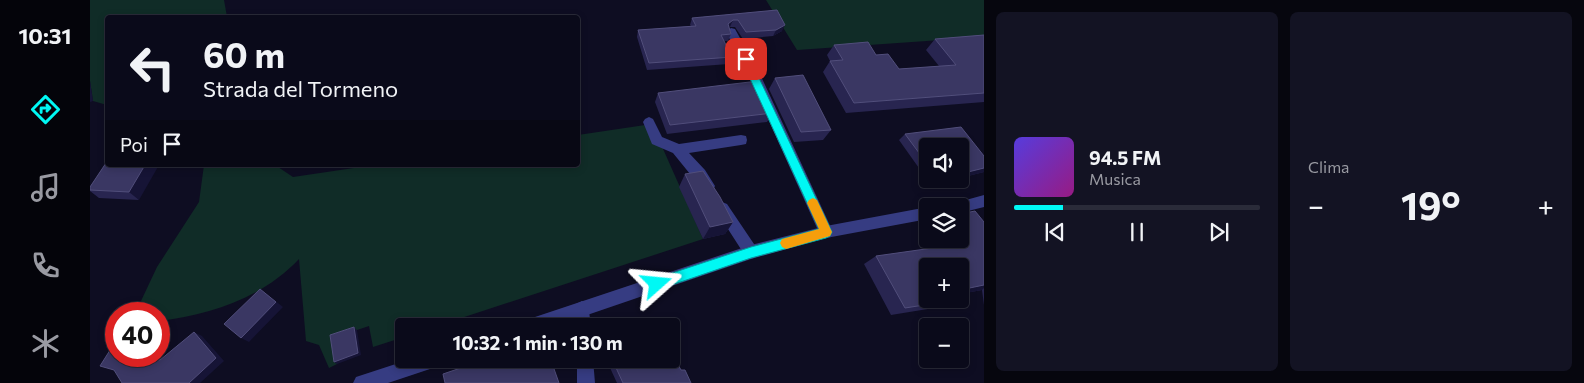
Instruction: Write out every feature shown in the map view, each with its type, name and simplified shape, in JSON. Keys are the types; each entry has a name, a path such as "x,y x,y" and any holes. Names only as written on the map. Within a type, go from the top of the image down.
{"street":[{"path":"731,32 753,72 826,232"},
{"path":"649,122 658,140 678,149 700,174 751,252"},
{"path":"678,149 741,140"},
{"path":"969,205 984,201"},
{"path":"554,318 751,252 826,232 919,215"},
{"path":"582,308 583,318"},
{"path":"362,383 408,368"},
{"path":"585,368 586,383"}],"green space":[{"path":"90,0 224,0 227,15 105,15 105,104 93,101 90,81"},
{"path":"766,0 984,0 984,37 797,50"},
{"path":"652,124 703,239 461,318 395,318 395,340 373,347 369,326 357,330 337,364 329,368 319,345 306,341 299,259 284,273 252,294 235,302 198,314 170,319 170,302 141,301 157,267 199,202 204,167 278,167 293,177 360,167 580,167 580,135"}],"building":[{"path":"777,10 785,25 776,30 746,32 738,20 733,20 728,24 731,34 721,35 732,57 649,63 638,30 696,26 692,18"},
{"path":"984,35 984,93 854,103 830,61 843,60 834,45 868,42 876,55 888,54 899,69 956,65 935,39"},
{"path":"803,75 831,130 801,132 775,78"},
{"path":"758,81 773,113 670,125 658,93"},
{"path":"961,127 984,156 984,168 969,172 969,138 919,138 919,153 905,134"},
{"path":"105,164 105,167 144,167 129,192 90,190 90,187"},
{"path":"703,171 733,222 710,227 685,174"},
{"path":"975,211 984,222 984,285 969,288 969,258 919,258 919,306 905,308 876,256 933,248 969,248 969,212"},
{"path":"260,289 276,302 241,338 224,324"},
{"path":"354,327 358,353 334,362 330,335"},
{"path":"194,332 216,358 189,383 122,383 114,370 100,366 105,358 105,367 170,367 170,352"},
{"path":"461,368 554,368 559,383 445,383 443,374"},
{"path":"616,368 680,368 685,370 691,383 623,383"}],"slow traffic":[{"path":"786,243 826,232 813,203"}],"route":[{"path":"657,284 751,252 826,232 746,59"}]}
